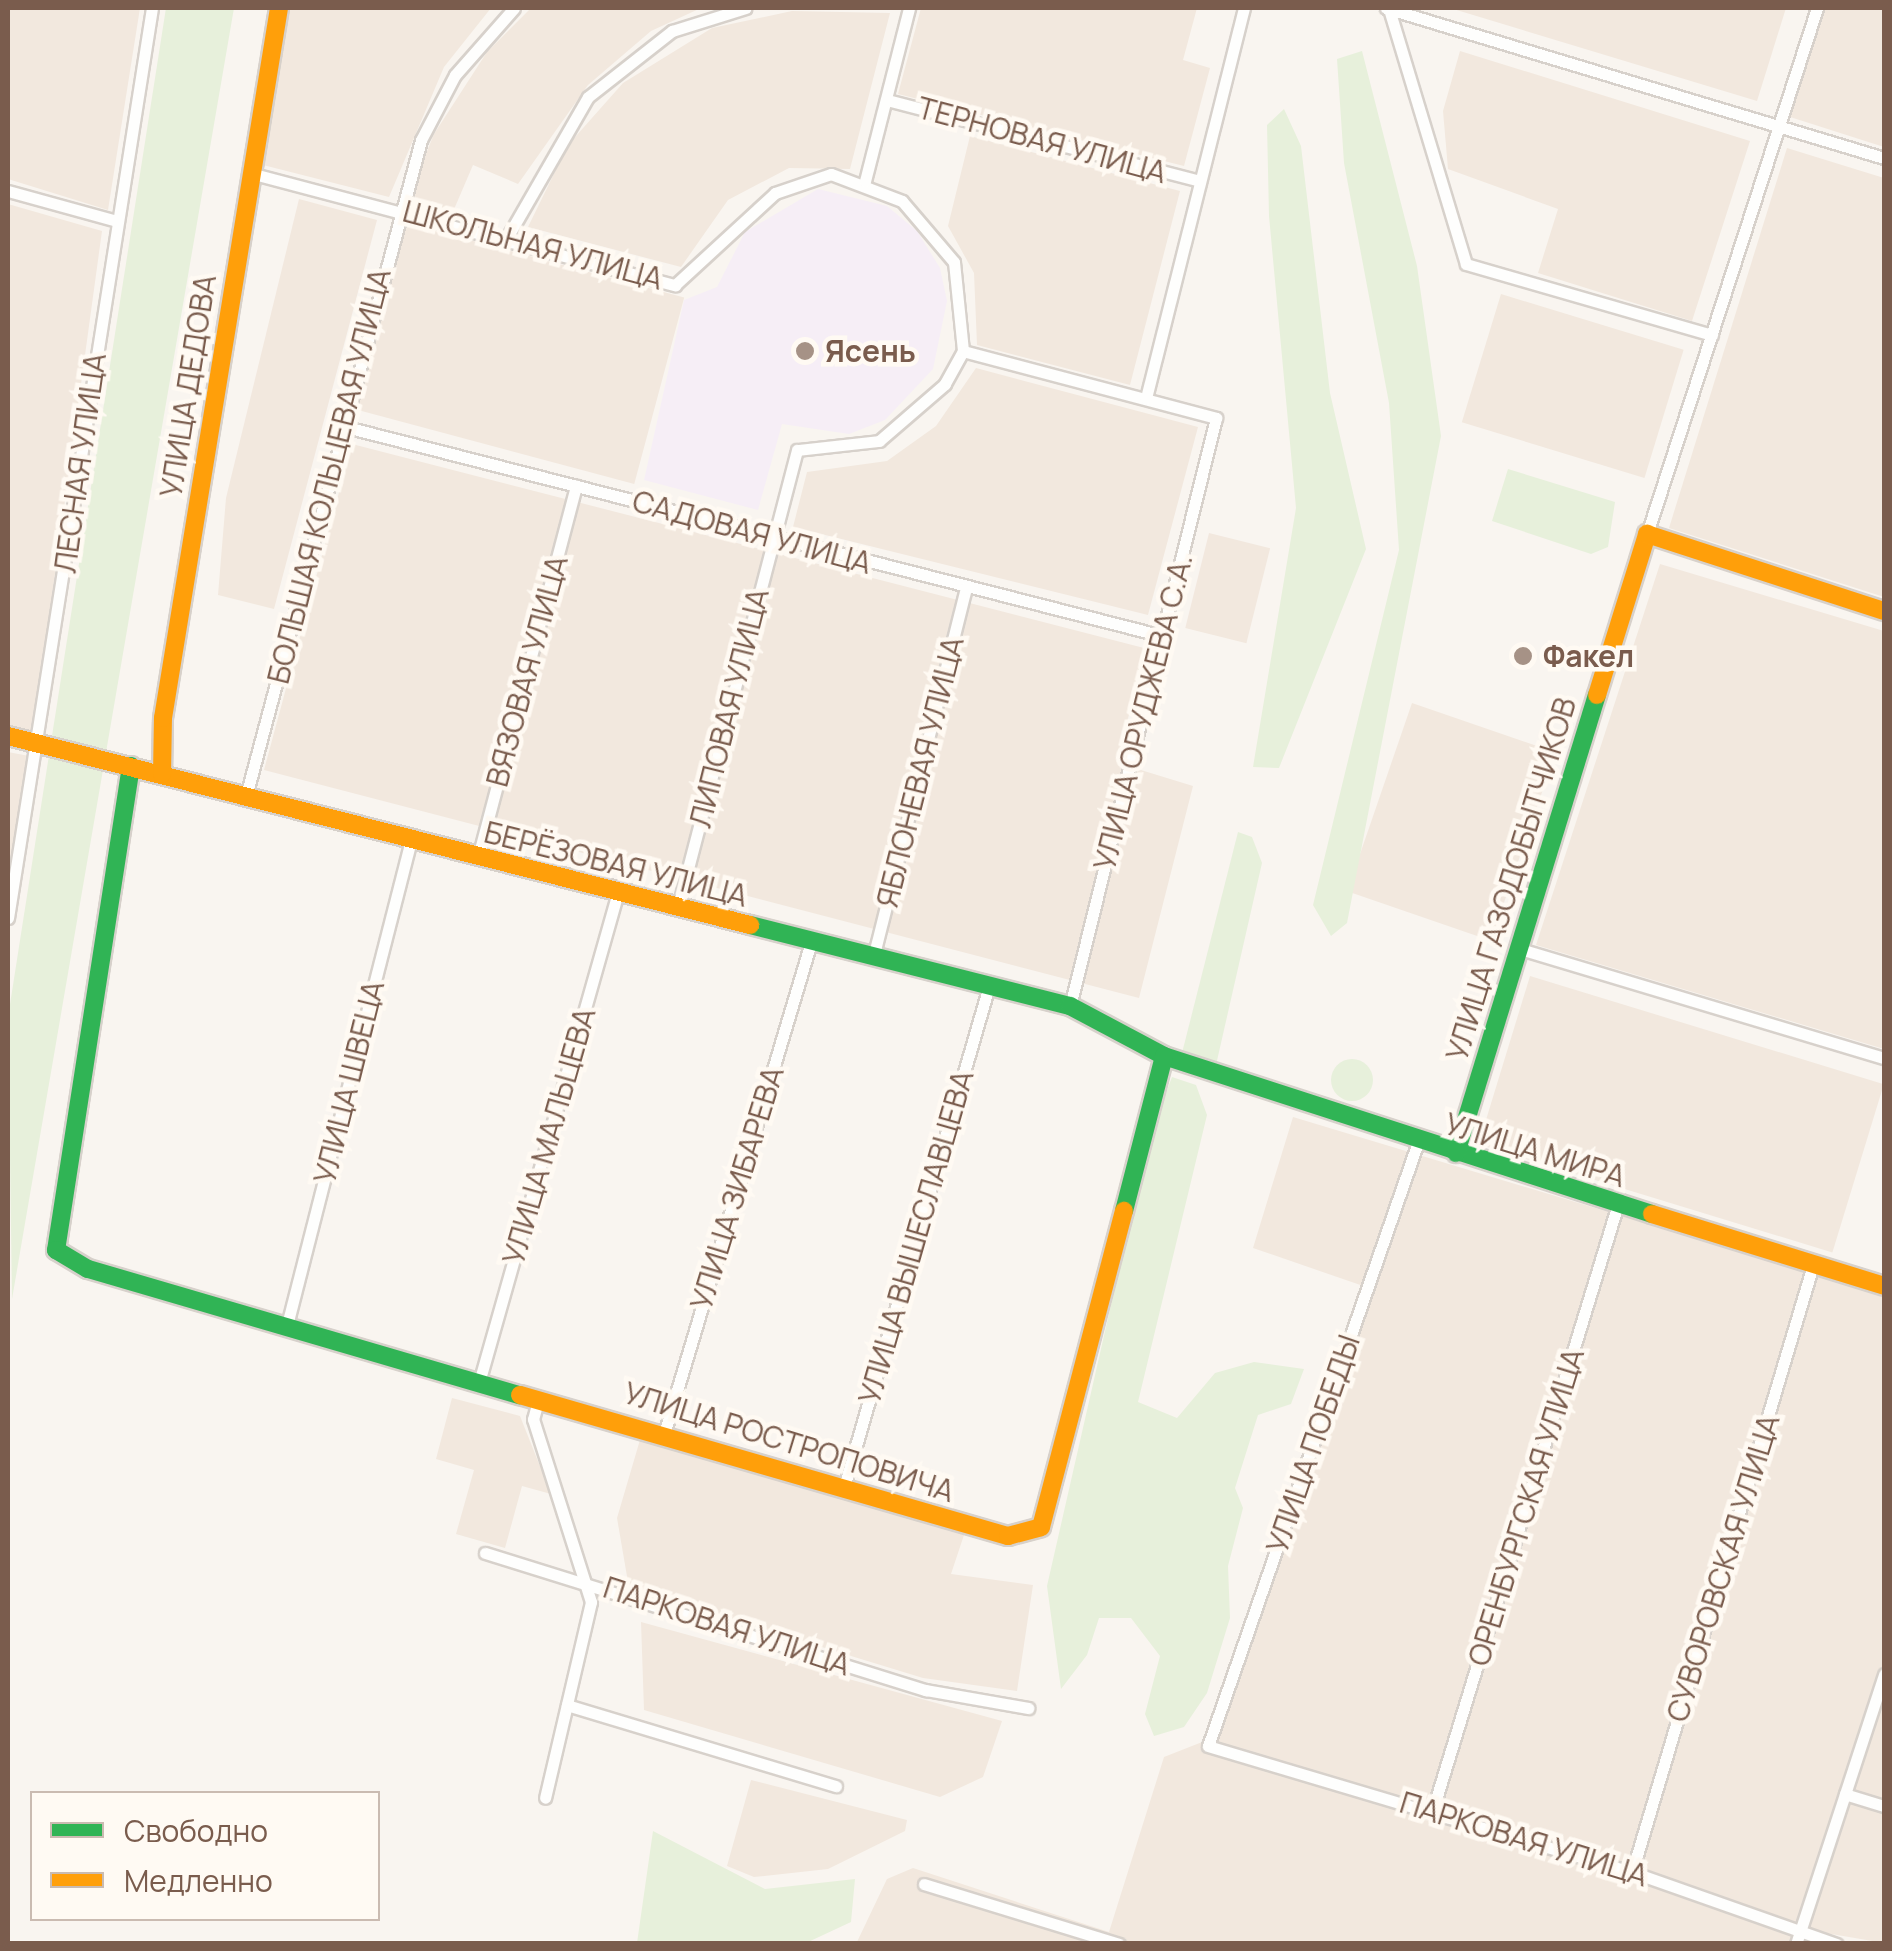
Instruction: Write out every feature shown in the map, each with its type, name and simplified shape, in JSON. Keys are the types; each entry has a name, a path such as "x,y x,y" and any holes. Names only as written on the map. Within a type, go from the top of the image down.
{"street":[{"name":"ЛЕСНАЯ УЛИЦА","path":"8,918 39,742 152,8"},
{"name":"УЛИЦА ДЕДОВА","path":"162,774 163,718 278,8"},
{"name":"БОЛЬШАЯ КОЛЬЦЕВАЯ УЛИЦА","path":"246,796 398,209 455,74 514,8"},
{"path":"508,236 588,97 672,31 746,8"},
{"path":"910,8 864,181 932,228 954,262 963,352 1146,398 1196,180 1244,8"},
{"path":"1388,8 1884,158"},
{"path":"1388,8 1466,264 1712,335"},
{"name":"УЛИЦА ГАЗОДОБЫТЧИКОВ","path":"1456,1154 1516,948 1817,8"},
{"name":"ТЕРНОВАЯ УЛИЦА","path":"887,100 1196,180"},
{"name":"ШКОЛЬНАЯ УЛИЦА","path":"250,173 508,236 675,285 775,193 831,174 864,181"},
{"path":"8,191 117,221"},
{"name":"ЛИПОВАЯ УЛИЦА","path":"678,907 797,450 848,448 906,426 963,352"},
{"name":"УЛИЦА ОРУДЖЕВА С.А.","path":"1070,1006 1216,418 1146,398"},
{"name":"САДОВАЯ УЛИЦА","path":"342,426 1163,636"},
{"name":"ВЯЗОВАЯ УЛИЦА","path":"478,857 576,486"},
{"path":"1647,534 1884,611"},
{"name":"ЯБЛОНЕВАЯ УЛИЦА","path":"873,958 966,587"},
{"name":"БЕРЁЗОВАЯ УЛИЦА","path":"8,736 1070,1006 1167,1057"},
{"name":"УЛИЦА РОСТРОПОВИЧА","path":"131,766 56,1250 88,1269 540,1396 1008,1536 1041,1527 1167,1057"},
{"name":"УЛИЦА ШВЕЦА","path":"286,1325 412,840"},
{"name":"УЛИЦА МАЛЬЦЕВА","path":"480,1380 618,892"},
{"name":"УЛИЦА ЗИБАРЕВА","path":"664,1434 810,942"},
{"path":"1516,948 1884,1058"},
{"name":"УЛИЦА ВЫШЕСЛАВЦЕВА","path":"844,1487 988,986"},
{"name":"УЛИЦА МИРА","path":"1167,1057 1418,1142 1884,1286"},
{"name":"УЛИЦА ПОБЕДЫ","path":"1208,1746 1418,1142"},
{"name":"ОРЕНБУРГСКАЯ УЛИЦА","path":"1433,1810 1618,1204"},
{"name":"СУВОРОВСКАЯ УЛИЦА","path":"1632,1872 1813,1264"},
{"path":"540,1396 533,1419 590,1581 545,1798"},
{"name":"ПАРКОВАЯ УЛИЦА","path":"485,1554 590,1581 678,1617 926,1690 1028,1708"},
{"path":"1798,1938 1884,1674"},
{"path":"567,1705 836,1786"},
{"name":"ПАРКОВАЯ УЛИЦА","path":"1208,1746 1632,1872 1798,1938 1837,1944"},
{"path":"1845,1794 1884,1806"},
{"path":"924,1884 1119,1944"}],"shaded area":[{"path":"8,8 140,8 108,210 8,179"},
{"path":"290,8 491,8 444,67 389,197 263,165"},
{"path":"531,8 701,8 651,31 588,85 518,184 473,165 452,214 406,203 434,134 487,52"},
{"path":"921,8 1197,8 1183,60 1210,68 1184,166 898,94"},
{"path":"1450,8 1786,8 1757,101"},
{"path":"1823,8 1884,8 1884,147 1787,116"},
{"path":"792,11 890,13 850,169 789,168 728,200 681,267 528,227 568,145 623,83 712,28"},
{"path":"1460,51 1750,141 1692,321 1538,273 1558,209 1448,169 1443,111"},
{"path":"970,136 1180,191 1130,385 977,345 974,273 948,226"},
{"path":"1787,148 1884,178 1884,597 1669,528"},
{"name":"Ясень","path":"818,189 887,206 917,231 940,268 947,301 933,369 885,420 849,434 782,424 758,510 644,480 684,300 717,287 745,232"},
{"path":"299,199 377,220 274,609 218,595 226,498"},
{"path":"8,204 102,231 33,735 8,730"},
{"path":"406,223 684,298 634,484 356,409"},
{"path":"1501,294 1684,350 1644,478 1462,422"},
{"path":"976,368 1198,427 1148,615 793,527 807,472 887,461 936,426"},
{"path":"352,444 1144,648 1118,763 1193,786 1139,998 264,770"},
{"path":"1209,533 1270,548 1246,643 1185,628"},
{"path":"1660,564 1884,631 1884,1049 1536,945"},
{"path":"1412,703 1556,752 1491,941 1347,891"},
{"path":"8,752 29,756 8,886"},
{"path":"1530,976 1884,1084 1832,1252 1479,1144"},
{"path":"1293,1117 1884,1295 1884,1943 1808,1930 1804,1944 856,1944 887,1879 913,1868 1109,1932 1164,1757 1220,1735 1372,1289 1253,1248"},
{"path":"452,1398 520,1416 551,1494 522,1486 505,1548 456,1534 474,1470 436,1459"},
{"path":"642,1433 965,1532 951,1574 1033,1585 1017,1691 923,1678 629,1588 617,1518"},
{"path":"641,1622 1002,1721 983,1777 940,1797 644,1710"},
{"path":"751,1780 907,1820 905,1831 828,1869 754,1877 727,1866"}],"green space":[{"path":"166,8 234,8 12,1299 8,1017"},
{"path":"1362,51 1417,266 1441,436 1347,923 1331,936 1313,905 1399,550 1389,403 1344,163 1337,59"},
{"path":"1284,109 1301,146 1330,393 1366,549 1279,768 1253,767 1296,508 1269,216 1267,125"},
{"path":"1508,469 1615,502 1608,547 1591,554 1492,521"},
{"path":"1238,832 1252,837 1262,863 1216,1065 1182,1053"},
{"path":"1352,1059 1367,1065 1373,1080 1367,1095 1352,1101 1337,1095 1331,1080 1337,1065"},
{"path":"1172,1077 1196,1085 1207,1115 1138,1402 1177,1418 1215,1373 1254,1362 1304,1369 1291,1404 1258,1415 1235,1488 1243,1508 1228,1566 1230,1618 1207,1693 1184,1727 1154,1736 1145,1714 1160,1656 1131,1618 1099,1618 1087,1655 1061,1689 1047,1586 1149,1138"},
{"path":"653,1831 765,1889 855,1879 851,1922 806,1943 637,1943"}],"traffic: fast":[{"path":"1456,1153 1597,695"},
{"path":"131,766 56,1250 88,1269 520,1395"},
{"path":"750,925 1070,1006 1164,1056 1652,1214"},
{"path":"1124,1211 1164,1056"}],"traffic: slow":[{"path":"162,774 163,718 279,8"},
{"path":"1597,695 1647,534 1884,611"},
{"path":"8,736 750,925"},
{"path":"520,1395 1008,1536 1041,1527 1124,1211"},
{"path":"1652,1214 1884,1286"}],"place":[{"name":"Ясень","path":"805,351"},
{"name":"Факел","path":"1523,656"}]}
